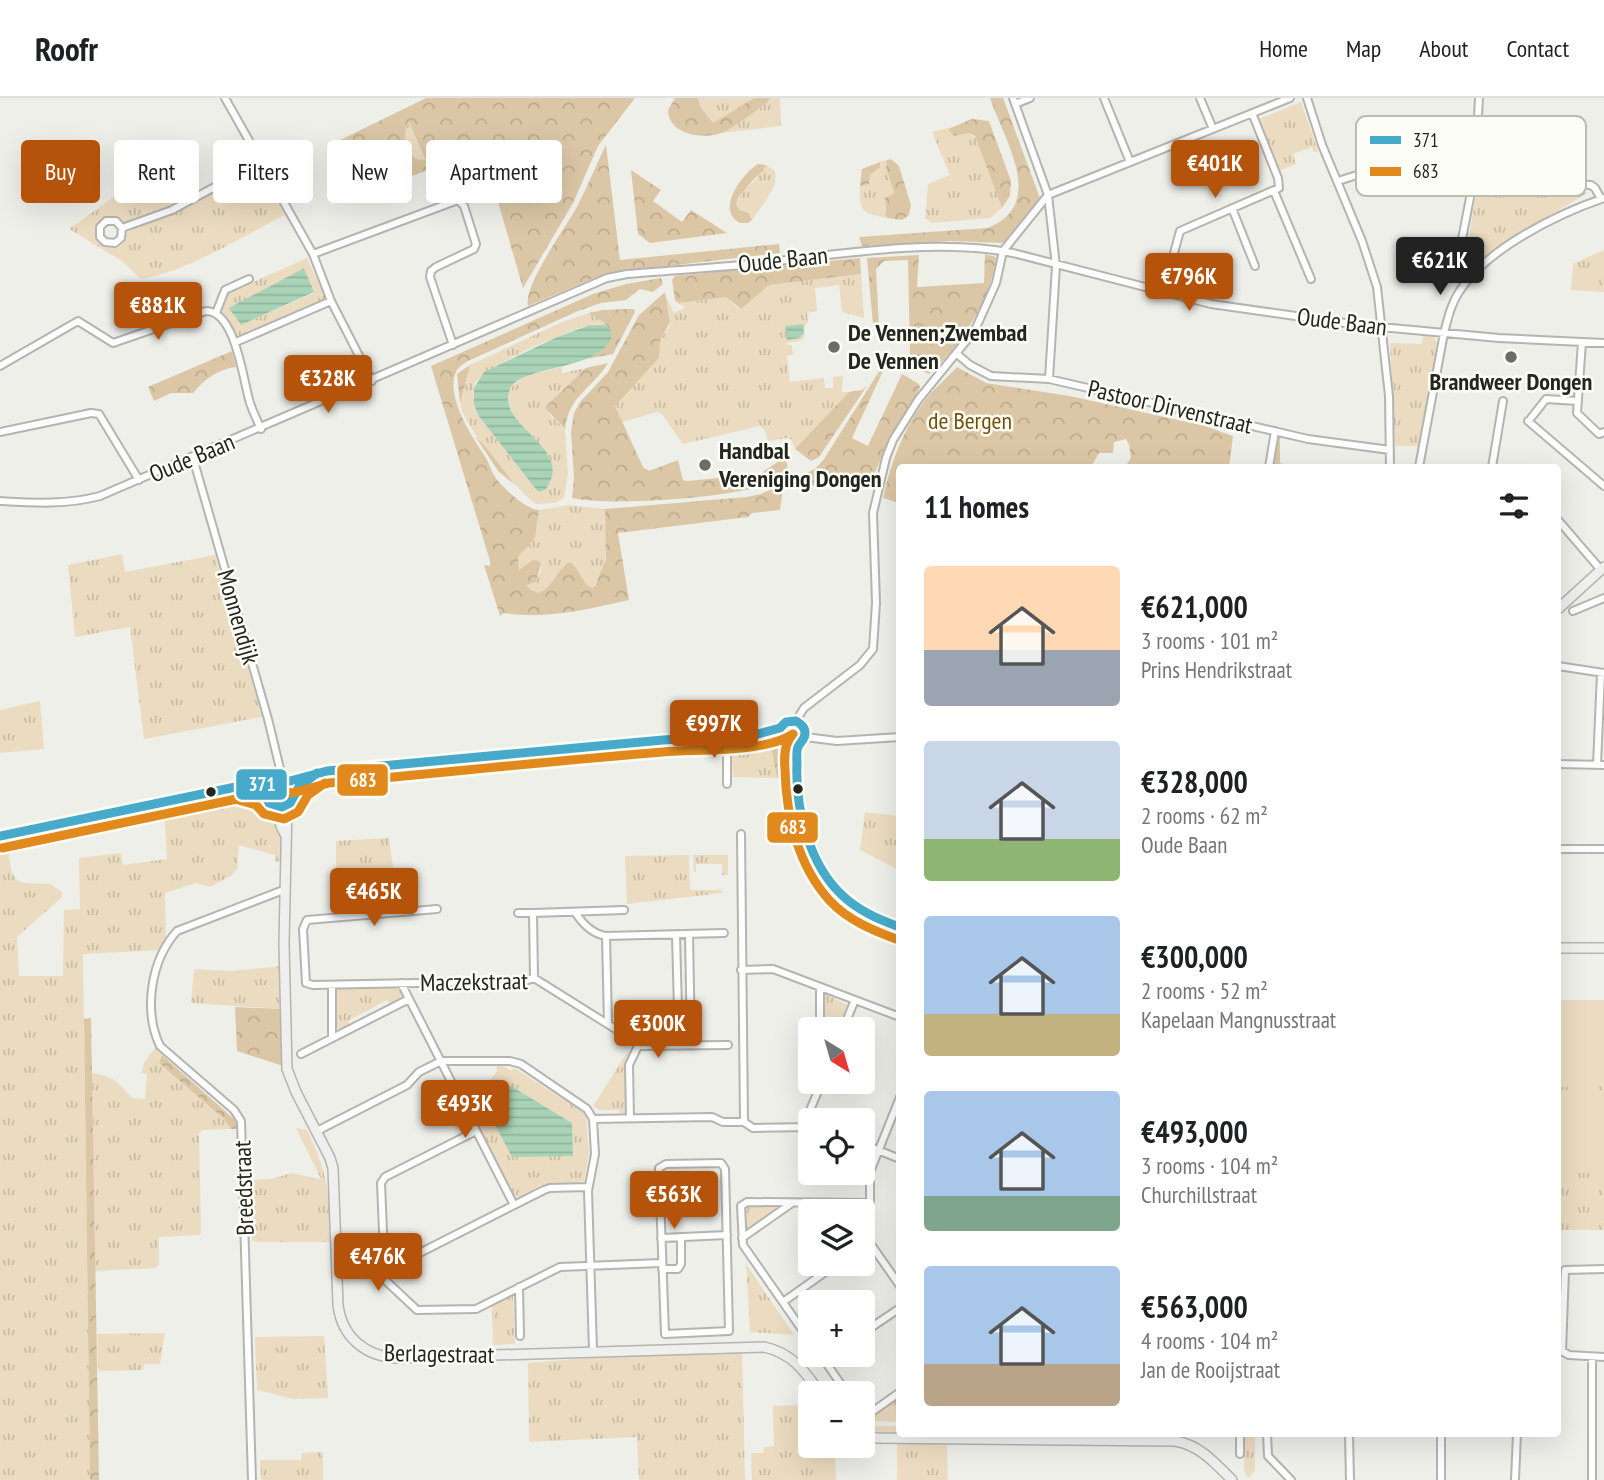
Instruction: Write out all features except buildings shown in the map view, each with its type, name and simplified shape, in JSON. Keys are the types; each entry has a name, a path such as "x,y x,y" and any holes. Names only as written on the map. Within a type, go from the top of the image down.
{"street":[{"path":"225,98 249,140"},
{"path":"1030,98 1014,101 1048,195 1056,265 1049,379"},
{"path":"1104,98 1130,162"},
{"path":"1200,98 1213,129"},
{"path":"796,721 804,708 860,665 873,649 876,603 873,523 880,477 893,440 905,419 975,330 996,283 1003,251 1048,195 1290,98"},
{"path":"1307,98 1370,261 1377,287 1389,396 1390,464"},
{"path":"1478,116 1479,98"},
{"path":"1163,292 1180,231 1279,188 1279,178 1252,113"},
{"path":"1338,181 1356,175"},
{"path":"1420,464 1444,333 1454,300 1469,278 1491,258 1535,228 1602,199 1595,188 1586,185"},
{"path":"122,228 172,210 213,188"},
{"path":"1274,191 1311,279"},
{"path":"1469,278 1457,265 1470,196"},
{"path":"313,254 458,200 464,206 476,244 474,249 436,267 431,271 430,277 453,345"},
{"path":"284,203 313,254 331,301 372,381"},
{"path":"1232,208 1255,266"},
{"name":"Oude Baan","path":"0,501 44,504 74,502 100,496 261,429 589,285 627,274 895,250 950,248 1003,251 1212,304 1383,327 1604,343"},
{"path":"216,313 225,290 249,279"},
{"path":"236,342 331,301"},
{"path":"0,366 78,321 113,343 206,311 216,313 236,342 250,402 261,429"},
{"path":"1582,342 1578,416 1599,434 1604,432"},
{"name":"Pastoor Dirvenstraat","path":"957,354 970,365 991,376 1049,379 1275,431 1334,443 1390,450"},
{"path":"1577,401 1546,399 1529,419 1604,486"},
{"path":"1492,464 1503,401"},
{"path":"0,432 91,413 99,414 139,480"},
{"path":"1270,464 1275,431"},
{"name":"Monnendijk","path":"193,458 286,779"},
{"path":"1561,523 1602,569 1561,606"},
{"path":"1580,589 1591,603"},
{"path":"1573,611 1604,598"},
{"path":"1561,666 1603,673 1600,765 1561,764"},
{"path":"780,734 786,722 796,721 804,726 806,737"},
{"path":"266,790 275,778 286,779 327,771 727,735 780,734 793,747 801,810 826,875 854,905 896,926"},
{"path":"727,735 727,784"},
{"path":"793,747 806,737 837,741 896,737"},
{"path":"266,790 270,803 282,806 293,800 295,792 314,774"},
{"path":"286,779 295,792"},
{"path":"0,835 236,787 266,790"},
{"name":"Berlagestraat","path":"282,806 285,834 287,1069 330,1158 334,1177 339,1314 346,1330 359,1345 373,1354 396,1358 593,1350 764,1347 791,1357 812,1381"},
{"path":"741,834 744,1122 754,1128 798,1127"},
{"path":"1561,849 1604,849"},
{"name":"Breedstraat","path":"253,1480 241,1121 234,1110 160,1046 155,1034 152,993 161,954 177,931 286,889"},
{"name":"Maczekstraat","path":"438,909 307,920 303,929 304,978 309,985 525,981 534,978 634,1040 638,1046"},
{"path":"517,913 624,910"},
{"path":"575,912 583,924 602,936 724,933"},
{"path":"533,913 534,978"},
{"path":"676,934 679,1046"},
{"path":"689,934 691,1045"},
{"path":"606,936 608,1024"},
{"path":"1561,948 1604,948"},
{"path":"741,970 773,969 854,1002 860,1001 896,1015"},
{"path":"401,983 514,1205"},
{"path":"332,985 332,1038"},
{"path":"820,988 820,1017"},
{"path":"301,1054 409,999"},
{"path":"848,1017 854,1002"},
{"path":"630,1118 629,1065 638,1046 728,1045"},
{"path":"317,1131 407,1085 419,1072 441,1061 510,1061 521,1064 587,1109 593,1119 595,1154 588,1187 593,1350"},
{"path":"870,1199 870,1172 896,1106"},
{"path":"593,1119 712,1117 723,1122 744,1122"},
{"path":"476,1131 385,1177 381,1183 385,1280 417,1310 476,1309 560,1267 662,1266 678,1269 681,1264 681,1237"},
{"path":"877,1150 896,1157"},
{"path":"666,1164 723,1165 727,1235 729,1331 665,1334 659,1168 666,1164"},
{"path":"384,1271 550,1188 588,1187"},
{"path":"742,1238 793,1202"},
{"path":"798,1202 742,1204 743,1245 798,1324"},
{"path":"661,1238 727,1235"},
{"path":"875,1250 896,1280"},
{"path":"1561,1325 1565,1270 1604,1269"},
{"path":"783,1302 820,1276"},
{"path":"519,1287 520,1336"},
{"path":"875,1325 896,1311"},
{"path":"1561,1351 1569,1355 1604,1357"},
{"path":"1592,1357 1592,1480"},
{"path":"875,1410 896,1395"},
{"path":"875,1438 909,1437"},
{"path":"1138,1437 1188,1444 1203,1452 1232,1480"},
{"path":"1240,1437 1240,1454"},
{"path":"1267,1437 1267,1454 1291,1480"},
{"path":"1349,1437 1350,1480"},
{"path":"1441,1437 1441,1480"},
{"path":"1515,1480 1517,1437"}],"green space":[{"path":"426,98 635,98 598,146 573,203 523,288 498,203 562,203 562,140 426,140 426,171 412,176 412,153 416,159 425,159 409,122 407,140 340,140"},
{"path":"675,98 698,98 700,106 713,123 754,98 770,98 767,103 731,128 705,136 687,133 674,125 668,110"},
{"path":"698,98 754,98 713,123 697,101"},
{"path":"770,98 780,98 781,126 722,133 767,103"},
{"path":"990,98 1003,98 1040,198 1006,240 1002,243 951,241 862,246 859,237 987,228 1005,218 1015,204 1017,170"},
{"path":"1301,102 1318,151 1314,152 1312,147 1293,154 1296,164 1279,171 1259,119"},
{"path":"972,119 989,121 1011,181 1010,196 1002,208 975,136 969,133 954,136 948,129"},
{"path":"409,122 425,160 416,159 413,155 412,140 407,140"},
{"path":"948,128 954,136 969,133 976,138 1002,208 990,218 932,223 925,218 928,184 950,175 932,132"},
{"path":"606,145 620,260 779,244 780,253 616,272 592,279 528,306 532,284 578,205"},
{"path":"891,159 899,166 911,205 909,215 902,220 886,216 885,198 894,192 886,168 887,160"},
{"path":"887,160 886,168 894,192 884,207 887,218 864,210 860,186 868,184 870,175 880,166 880,162"},
{"path":"880,162 880,167 870,175 869,184 860,186 862,169"},
{"path":"758,164 766,165 738,198 736,205 740,210 749,213 752,220 740,223 733,217 730,201 745,176"},
{"path":"766,165 775,171 776,177 768,197 752,220 747,212 736,205"},
{"path":"631,170 661,190 653,201 682,222 691,210 727,233 650,243 638,234"},
{"path":"213,191 213,203 278,203 285,215 177,269 141,279 122,261 69,229 114,197 114,203 177,203 124,223 114,217 99,221 97,235 109,247 116,248 123,243 127,232 191,203 199,203 199,198"},
{"path":"1476,196 1582,196 1498,246 1468,269 1464,264"},
{"path":"1604,250 1604,292 1571,290 1573,264"},
{"path":"985,254 996,257 988,289 973,321 952,351 929,374 904,364 905,359 910,356 908,260 884,261 876,269 879,328 873,324 867,258 919,255 917,287 984,283"},
{"path":"307,258 325,297 323,302 236,337 219,311 224,295","holes":["304,268 314,293 240,325 230,308"]},
{"path":"860,258 861,274 769,285 741,309 726,297 679,303 675,301 672,280 675,276"},
{"path":"861,274 864,318 842,312 839,285 815,288 817,311 807,313 808,323 805,324 804,338 786,343 792,345 793,355 787,356 790,382 824,378 825,388 833,388 833,377 843,376 842,392 849,392 795,449 791,439 768,441 764,429 760,426 683,444 662,414 657,412 622,422 615,406 659,358 659,341 670,326 666,296 674,313 686,307 676,303 726,297 739,309 769,285"},
{"path":"661,278 663,284 653,292 640,289 626,300 601,303 578,311 468,361 456,372 454,393 457,405 495,477 518,499 539,510 535,538 518,557 519,570 533,560 541,564 536,582 526,585 531,590 539,593 544,590 570,562 588,585 592,588 595,586 606,559 605,509 761,494 816,468 883,365 884,369 852,438 868,446 902,374 919,384 920,388 889,439 869,487 787,487 783,489 780,510 752,513 748,517 618,533 629,600 567,612 535,615 504,613 500,616 484,565 490,566 490,561 431,366 593,294 626,284"},
{"path":"665,292 670,322 660,341 659,358 615,406 643,467 649,471 678,460 683,480 687,481 760,474 786,456 788,475 748,490 717,495 650,501 591,501 572,498 574,478 571,432 574,413 580,402 608,372 639,315"},
{"path":"634,309 635,312 613,354 586,359 603,348 610,337 606,325 589,313"},
{"path":"589,313 606,325 590,325 547,341 493,368 475,384 474,400 478,415 538,492 545,490 552,477 549,456 516,419 509,406 508,393 518,382 531,375 562,367 562,373 586,368 547,405 549,414 565,429 568,474 564,498 555,503 537,504 506,474 472,429 461,407 463,386 470,365 562,322"},
{"path":"1423,336 1434,337 1437,343 1419,446 1395,446 1390,343 1422,344"},
{"path":"232,351 236,367 212,376 193,393 171,393 154,401 148,387"},
{"path":"608,363 576,400 567,417 565,429 546,409 547,405 586,368"},
{"path":"470,365 460,403 457,374"},
{"name":"de Bergen","path":"957,367 986,383 1070,396 1205,426 1233,436 1229,464 1127,464 1131,458 1126,439 1114,442 1113,453 1099,453 1093,464 896,464 896,502 883,498 903,436 927,398"},
{"path":"867,386 819,457 811,461 795,449 849,392 862,390"},
{"path":"1272,435 1280,437 1280,463 1284,464 1270,464"},
{"path":"475,436 485,446 515,485 498,471"},
{"path":"569,505 605,509 606,550 602,571 592,588 584,582 555,577 549,587 539,593 532,591 525,584 536,582 542,568 533,560 519,570 518,555 534,535 539,510"},
{"path":"122,554 125,572 215,555 262,717 144,739 130,627 75,637 68,565"},
{"path":"40,701 44,749 0,753 0,710"},
{"path":"731,739 770,740 777,778 733,777"},
{"path":"770,740 787,752 792,777 777,778"},
{"path":"280,782 287,785 290,792 287,799 280,802 273,799 270,792 273,785"},
{"path":"239,795 277,818 283,845 280,848 280,861 275,862 275,855 239,845 237,869 231,876 210,887 196,883 165,893 166,944 161,950 83,954 90,1480 0,1480 0,845 7,844 12,873 17,880 23,883 50,884 62,892 61,898 17,937 19,976 63,976 64,910 80,909 79,858 121,853 123,865 167,859 164,810"},
{"path":"865,812 896,816 896,868 860,850"},
{"path":"389,838 394,874 336,878 336,841"},
{"path":"689,855 690,890 722,890 722,893 627,904 625,856"},
{"path":"693,855 728,855 728,875 722,875 722,864 696,864 694,872"},
{"path":"281,966 282,1009 191,1003 194,969 231,971"},
{"path":"394,986 403,993 400,1001 390,1005 387,1000 348,1021 350,1026 341,1030 337,1028 335,993 338,988"},
{"path":"826,994 847,1005 842,1017 823,1017 823,997"},
{"path":"1561,1000 1604,1000 1604,1230 1561,1230"},
{"path":"1561,1000 1604,1000 1604,1086 1561,1087"},
{"path":"235,1007 282,1009 283,1066 237,1051"},
{"path":"91,1018 99,1480 90,1480 84,1019"},
{"path":"156,1047 162,1055 159,1063 224,1119 231,1129 202,1130 199,1133 201,1233 159,1237 159,1264 156,1268 95,1271 92,1073 115,1081 132,1098 145,1099 147,1074 141,1073 145,1061"},
{"path":"628,1051 631,1053 625,1064 627,1112 620,1116 619,1110 600,1110 593,1106"},
{"path":"162,1055 234,1119 239,1129 231,1129 224,1119 159,1063"},
{"path":"501,1065 511,1071 516,1069 586,1114 589,1153 584,1181 541,1185 519,1198 511,1194 470,1107 497,1071 497,1066","holes":["511,1086 572,1123 573,1156"]},
{"path":"1561,1092 1604,1092 1604,1173 1561,1173"},
{"path":"296,1128 307,1130 324,1172 329,1198 331,1242 256,1242 252,1240 251,1180 272,1179 291,1173 321,1179"},
{"path":"749,1205 774,1205 777,1209 746,1231 743,1212"},
{"path":"746,1262 750,1270 794,1335 750,1332"},
{"path":"513,1294 515,1344 493,1345 492,1304"},
{"path":"165,1333 160,1364 144,1364 143,1370 98,1371 97,1334"},
{"path":"324,1336 328,1398 294,1399 257,1390 255,1337"},
{"path":"742,1352 745,1480 639,1480 637,1437 529,1442 528,1363 636,1354"},
{"path":"896,1398 896,1422 875,1421 875,1413"},
{"path":"798,1405 798,1458 835,1458 836,1480 752,1480 751,1453 763,1453 764,1447 774,1446 773,1406"},
{"path":"875,1426 896,1426 896,1433 875,1432"},
{"path":"1245,1437 1255,1437 1255,1471 1248,1478 1244,1471"},
{"path":"897,1443 947,1444 948,1480 897,1480"},
{"path":"323,1452 323,1480 261,1480 260,1460 301,1460 302,1453"}],"shaded area":[{"path":"304,268 314,292 241,325 229,308"},
{"path":"803,324 804,334 799,338 787,340 785,326"},
{"path":"590,325 606,325 611,331 611,339 602,350 589,358 526,377 515,383 509,392 509,405 515,417 545,450 551,462 552,475 545,490 538,492 478,415 474,404 474,388 484,372 557,337"},
{"path":"511,1086 572,1123 573,1156 512,1157 480,1096 486,1089"}],"transit line":[{"name":"371","path":"0,836 250,784 267,785 278,778 290,781 327,771 663,740 758,734 780,728 786,722 796,721 805,733 797,751 797,780 802,817 813,852 831,883 843,896 870,915 896,926"},
{"name":"683","path":"2,848 251,796 270,797 280,790 292,793 329,783 663,752 731,749 766,744 793,734 786,746 785,755 788,805 796,839 810,872 830,901 845,914 896,939"},
{"name":"371","path":"239,787 265,795 269,803 282,807 290,803 299,787 317,773"},
{"name":"683","path":"235,799 256,805 264,814 284,819 298,812 308,795 325,783"}],"place":[{"name":"De Vennen;Zwembad De Vennen","path":"834,347"},
{"name":"Brandweer Dongen","path":"1511,357"},
{"name":"Handbal Vereniging Dongen","path":"705,465"}]}
